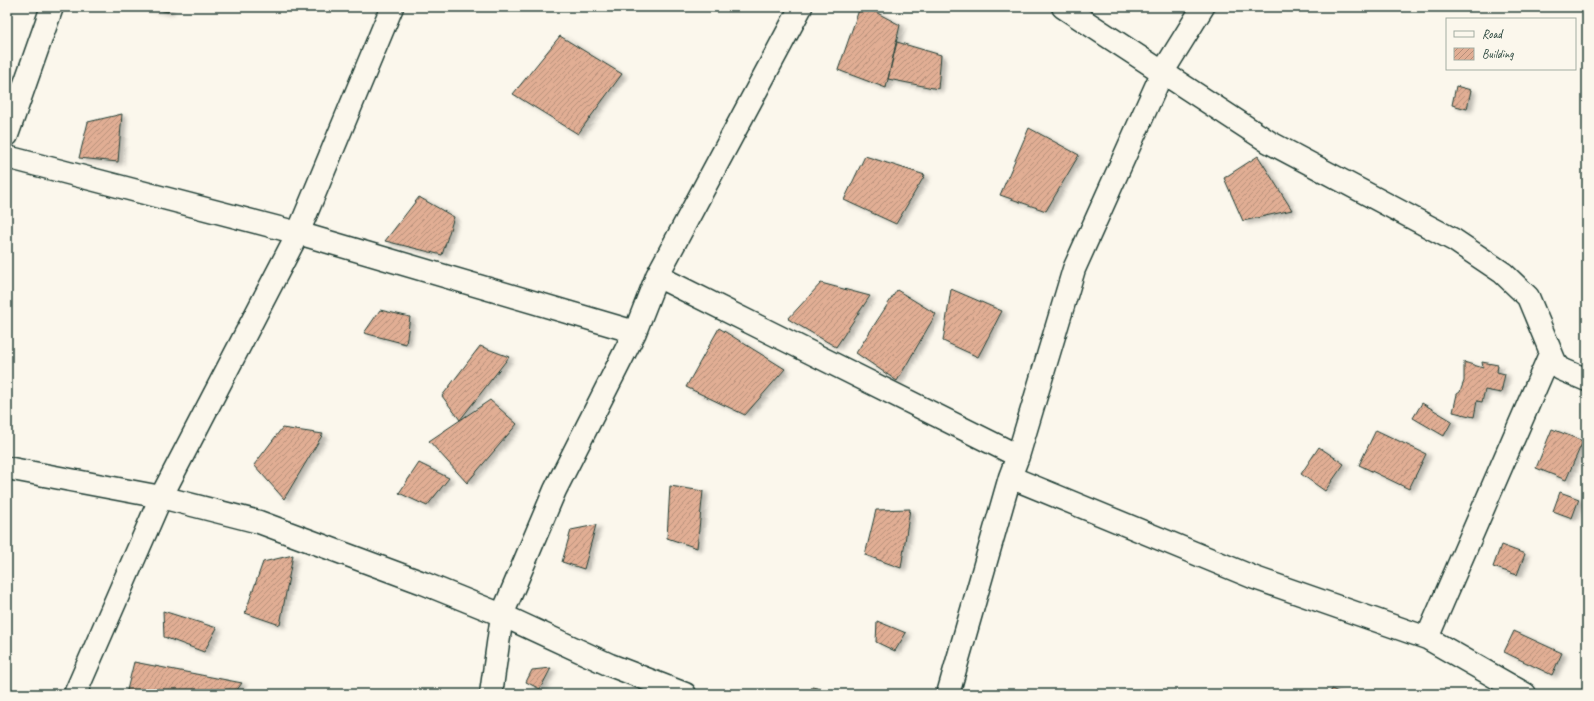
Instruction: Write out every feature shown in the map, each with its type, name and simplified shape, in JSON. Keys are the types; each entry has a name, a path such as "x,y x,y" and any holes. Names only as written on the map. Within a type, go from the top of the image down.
{"street":[{"path":"7,136 52,7"},
{"path":"75,694 161,497 298,233 392,7"},
{"path":"491,694 502,615 555,490 635,332 657,276 801,7"},
{"path":"1063,7 1269,142 1454,240 1503,273 1528,297 1555,362 1561,369 1587,380"},
{"path":"948,694 1010,477 1018,456 1074,269 1162,73 1203,7"},
{"path":"7,156 298,233 635,332"},
{"path":"657,276 1018,456"},
{"path":"1427,638 1551,352"},
{"path":"7,468 161,497 259,522 423,583 502,615 610,665 685,694"},
{"path":"1010,477 1255,578 1427,638 1525,694"}],"building":[{"path":"145,7 169,7 168,12"},
{"path":"860,7 866,7 900,25 886,88 838,70"},
{"path":"560,36 622,74 578,134 513,94"},
{"path":"897,42 941,55 938,89 888,79"},
{"path":"1456,86 1471,90 1467,109 1452,105"},
{"path":"122,114 118,162 79,158 88,122"},
{"path":"1029,128 1079,155 1046,211 1000,195"},
{"path":"865,156 925,175 896,224 844,200"},
{"path":"1258,156 1292,210 1243,221 1224,178"},
{"path":"419,197 454,217 442,255 385,241"},
{"path":"821,283 870,296 836,347 788,319"},
{"path":"951,289 1002,311 978,357 943,341"},
{"path":"897,290 936,314 897,381 856,353"},
{"path":"380,310 410,317 406,344 364,333"},
{"path":"719,328 785,369 745,415 686,387"},
{"path":"480,346 509,357 460,420 442,396"},
{"path":"1464,362 1483,368 1482,362 1498,365 1497,372 1505,374 1501,393 1485,390 1482,402 1477,401 1474,417 1453,412 1457,394 1460,392 1464,381"},
{"path":"490,400 517,424 467,483 429,441"},
{"path":"1422,403 1452,421 1444,436 1413,418"},
{"path":"282,428 323,434 284,499 254,465"},
{"path":"1552,429 1583,441 1566,480 1536,468"},
{"path":"1376,430 1426,454 1409,489 1359,465"},
{"path":"1319,447 1344,464 1325,491 1301,474"},
{"path":"419,463 449,478 427,506 399,493"},
{"path":"670,486 703,491 697,548 667,538"},
{"path":"1560,492 1579,499 1572,518 1553,511"},
{"path":"910,509 901,568 865,555 876,510"},
{"path":"596,525 584,569 562,562 571,530"},
{"path":"1501,545 1525,554 1517,575 1493,567"},
{"path":"293,555 280,625 245,613 263,562"},
{"path":"163,611 217,628 204,652 164,637"},
{"path":"877,621 906,633 895,651 876,642"},
{"path":"1514,631 1562,653 1552,675 1504,652"},
{"path":"134,662 242,683 234,694 126,694"},
{"path":"551,668 540,689 526,682 532,670"},
{"path":"812,687 844,694 811,694"},
{"path":"1332,689 1342,694 1329,694"}]}
